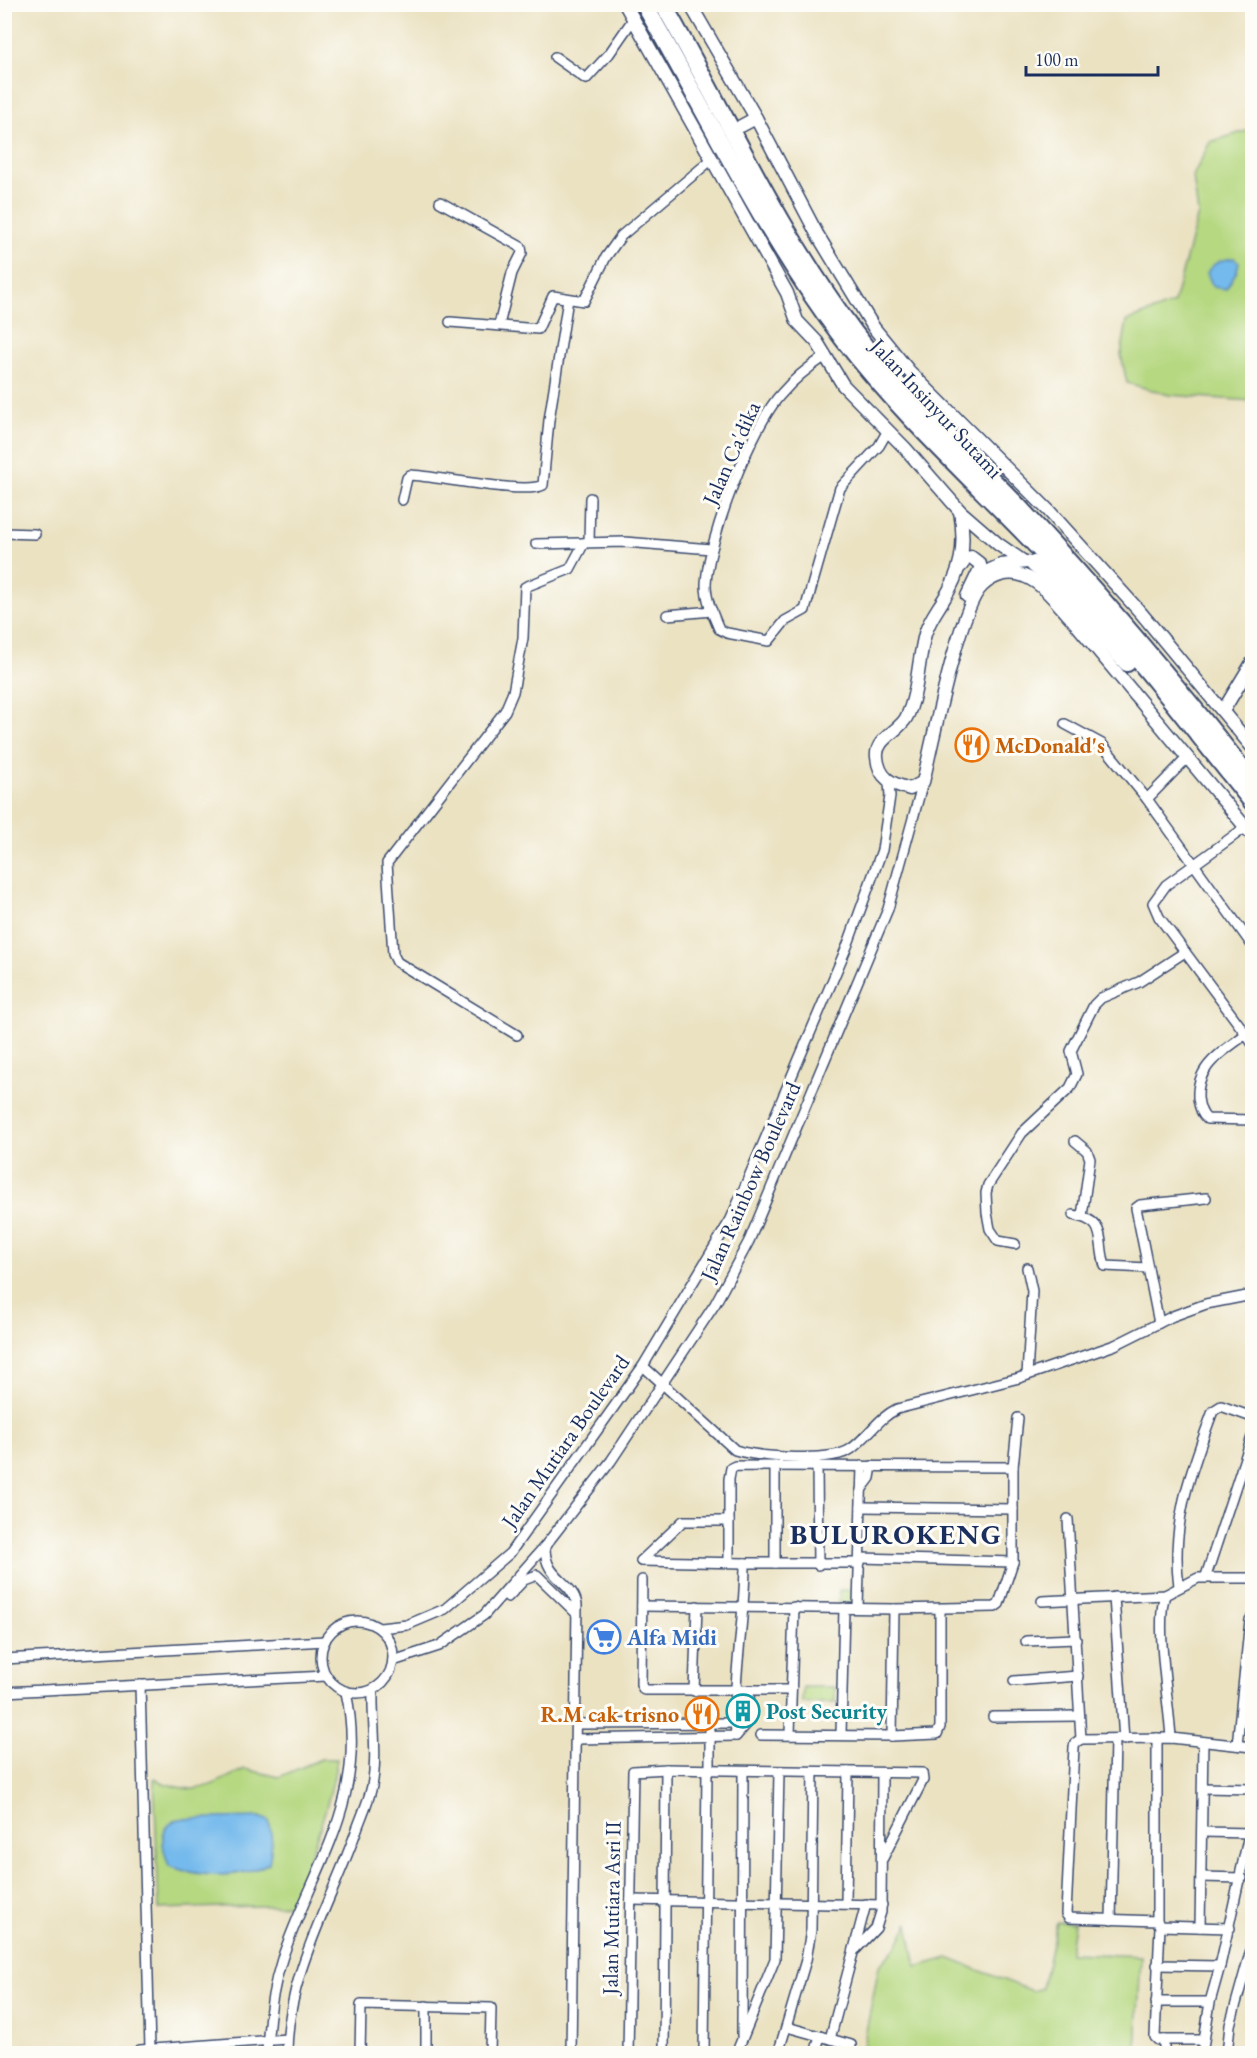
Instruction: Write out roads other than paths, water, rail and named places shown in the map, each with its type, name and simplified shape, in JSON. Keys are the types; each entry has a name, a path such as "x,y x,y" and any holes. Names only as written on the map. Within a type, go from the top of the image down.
{"highway":[{"name":"Jalan Insinyur Sutami","path":"644,4 779,246 844,340 906,411 1081,593 1252,802"},
{"name":"Jalan Insinyur Sutami","path":"663,4 800,253 854,332 1126,624 1252,781"},
{"path":"1029,563 1050,577 1126,661 1252,810"}],"street":[{"path":"625,4 709,144 711,160 787,293 797,321 817,342 843,386 905,448 960,511 998,544 1029,563"},
{"path":"690,4 756,118 817,234 873,328 890,350 951,415 1049,511 1141,613 1252,747"},
{"path":"555,57 586,79 609,54 634,18"},
{"path":"741,126 756,118"},
{"path":"450,322 538,329 553,296 584,301 606,257 621,236 711,160"},
{"path":"440,202 521,247 522,253 512,273 500,325"},
{"path":"402,500 406,478 410,475 514,487 538,488 543,484 549,420 568,299"},
{"name":"Jalan Ca'dika","path":"711,611 706,585 711,549 740,473 768,411 781,393 824,357"},
{"path":"667,615 711,611 722,631 766,641 773,638 785,621 805,610 840,488 857,467 879,446 887,432"},
{"path":"517,1035 398,962 393,954 387,863 505,711 513,692 520,659 525,587 570,569 587,542 590,498"},
{"path":"960,511 964,549 961,566"},
{"path":"4,533 35,534"},
{"path":"536,544 625,542 711,549"},
{"path":"960,632 960,615 980,569 977,560 966,559 944,600 932,616 905,720 878,746 877,757 883,775 889,783 909,789 923,782 960,632 971,602 980,587 996,576 1011,573 1025,576 1044,589 1071,618 1249,831 1194,864 1166,885 1154,903 1159,917 1249,1031 1252,1042"},
{"path":"977,576 1001,565 1029,563"},
{"path":"1223,711 1252,663"},
{"path":"1065,724 1102,744 1147,799 1252,945"},
{"path":"1147,799 1188,757"},
{"name":"Jalan Rainbow Boulevard","path":"393,1661 439,1646 460,1634 484,1615 545,1546 610,1461 715,1304 748,1241 888,909 923,782"},
{"name":"Jalan Rainbow Boulevard","path":"731,1219 848,944 882,850 890,796 889,783"},
{"path":"1015,1244 998,1241 990,1229 986,1193 994,1173 1022,1133 1070,1088 1077,1074 1071,1051 1094,1005 1101,998 1139,982 1185,952"},
{"path":"1249,1031 1203,1071 1198,1097 1201,1110 1207,1119 1252,1120"},
{"path":"1075,1141 1087,1151 1090,1159 1078,1216 1092,1221 1098,1227 1105,1266 1148,1268"},
{"path":"1159,1323 1136,1211 1138,1206 1206,1198"},
{"name":"Jalan Mutiara Boulevard","path":"380,1628 407,1625 445,1609 510,1553 643,1366 731,1219"},
{"path":"1027,1268 1032,1291 1027,1375"},
{"path":"643,1366 735,1450 752,1455 830,1456 850,1450 880,1420 897,1409 1027,1375 1115,1345 1159,1323 1222,1299 1252,1295"},
{"path":"1179,1586 1176,1561 1184,1498 1212,1411 1221,1406 1252,1417"},
{"path":"642,1606 894,1609 995,1607 999,1604 1013,1562 1013,1467 1018,1418"},
{"path":"1206,1576 1252,1437"},
{"path":"817,1465 818,1564"},
{"path":"729,1563 731,1468 735,1466 1013,1467"},
{"path":"775,1466 775,1563"},
{"path":"858,1607 861,1490 867,1466"},
{"path":"861,1507 1013,1509"},
{"path":"1068,1519 1081,1740"},
{"path":"729,1521 683,1521 641,1561 818,1564 860,1561 1013,1562"},
{"name":"Jalan Mutiara Boulevard","path":"545,1546 548,1567 574,1596 577,1605 571,2054"},
{"path":"736,1736 737,1690 745,1607 745,1563"},
{"path":"484,1615 495,1611 524,1580 537,1575 576,1612"},
{"path":"1042,1601 1165,1595 1179,1586 1206,1576 1252,1578"},
{"path":"642,1580 642,1688 648,1691 792,1690"},
{"path":"1165,1595 1162,1603 1171,1738"},
{"path":"1111,1920 1119,1740 1114,1597"},
{"path":"694,1691 697,1606"},
{"path":"790,1734 794,1607"},
{"path":"841,1735 844,1608"},
{"path":"892,1736 894,1609"},
{"path":"761,1735 931,1736 937,1734 940,1727 940,1609"},
{"path":"1238,1745 1250,1620"},
{"path":"363,1621 380,1628 391,1643 393,1661 387,1678 373,1690 364,1693 346,1692 337,1688 326,1676 321,1659 325,1641 337,1627 345,1623 363,1621"},
{"path":"1026,1641 1076,1639"},
{"path":"4,1659 325,1641"},
{"path":"4,1692 326,1676"},
{"path":"1014,1681 1078,1676"},
{"path":"140,1685 150,2049"},
{"path":"287,2054 291,2002 301,1965 351,1846 372,1786 375,1743 373,1690"},
{"path":"576,1739 736,1736 750,1720 749,1691"},
{"path":"267,2054 271,1997 282,1958 334,1837 349,1781 350,1709 346,1692"},
{"path":"993,1717 1079,1716"},
{"path":"704,2054 704,1901 710,1723"},
{"path":"576,1724 735,1723"},
{"path":"626,1724 627,1738"},
{"path":"663,1724 663,1737"},
{"path":"1157,1738 1158,1924 1155,2035 1158,2040 1203,2040"},
{"path":"1230,1928 1069,1918 1066,1914 1074,1747 1081,1740 1171,1738 1252,1747"},
{"path":"1200,1927 1203,1742"},
{"path":"664,2054 666,1769 920,1773 923,1777 883,1858"},
{"name":"Jalan Mutiara Asri II","path":"628,2054 632,1775 634,1770 666,1769"},
{"path":"742,2040 743,1771"},
{"path":"736,2054 775,1959 779,1772"},
{"path":"777,2054 787,2027 809,1947 813,1772"},
{"path":"846,1903 848,1772"},
{"path":"856,1949 876,1928 882,1905 882,1773"},
{"path":"1203,1788 1252,1789"},
{"path":"1202,2054 1210,2002 1242,1878 1252,1821"},
{"path":"1202,1832 1251,1833"},
{"path":"1201,1877 1242,1878"},
{"path":"631,1900 882,1905"},
{"path":"830,2039 856,1949 866,1904"},
{"path":"1227,2054 1230,2025 1252,1946"},
{"path":"1157,1965 1220,1966"},
{"path":"1156,2002 1210,2002"},
{"path":"360,2054 361,2005 491,2008 490,2054"},
{"path":"426,2006 426,2054"},
{"path":"787,2027 830,2039 849,2049"},
{"path":"815,2054 820,2036"},
{"path":"133,2054 150,2049 287,2038"},
{"path":"1164,2040 1164,2054"}],"water":[{"path":"1234,258 1239,262 1237,271 1226,289 1213,287 1207,273 1209,270 1218,262"},
{"path":"260,1817 269,1821 270,1826 272,1842 269,1863 245,1872 219,1875 193,1873 169,1866 164,1852 164,1833 167,1827 179,1819"}],"place":[{"name":"McDonald's","path":"972,745"},
{"name":"Alfa Midi","path":"604,1637"},
{"name":"Post Security","path":"743,1711"},
{"name":"R.M cak trisno","path":"702,1714"}],"district":[{"name":"BULUROKENG","path":"896,1534"}]}
